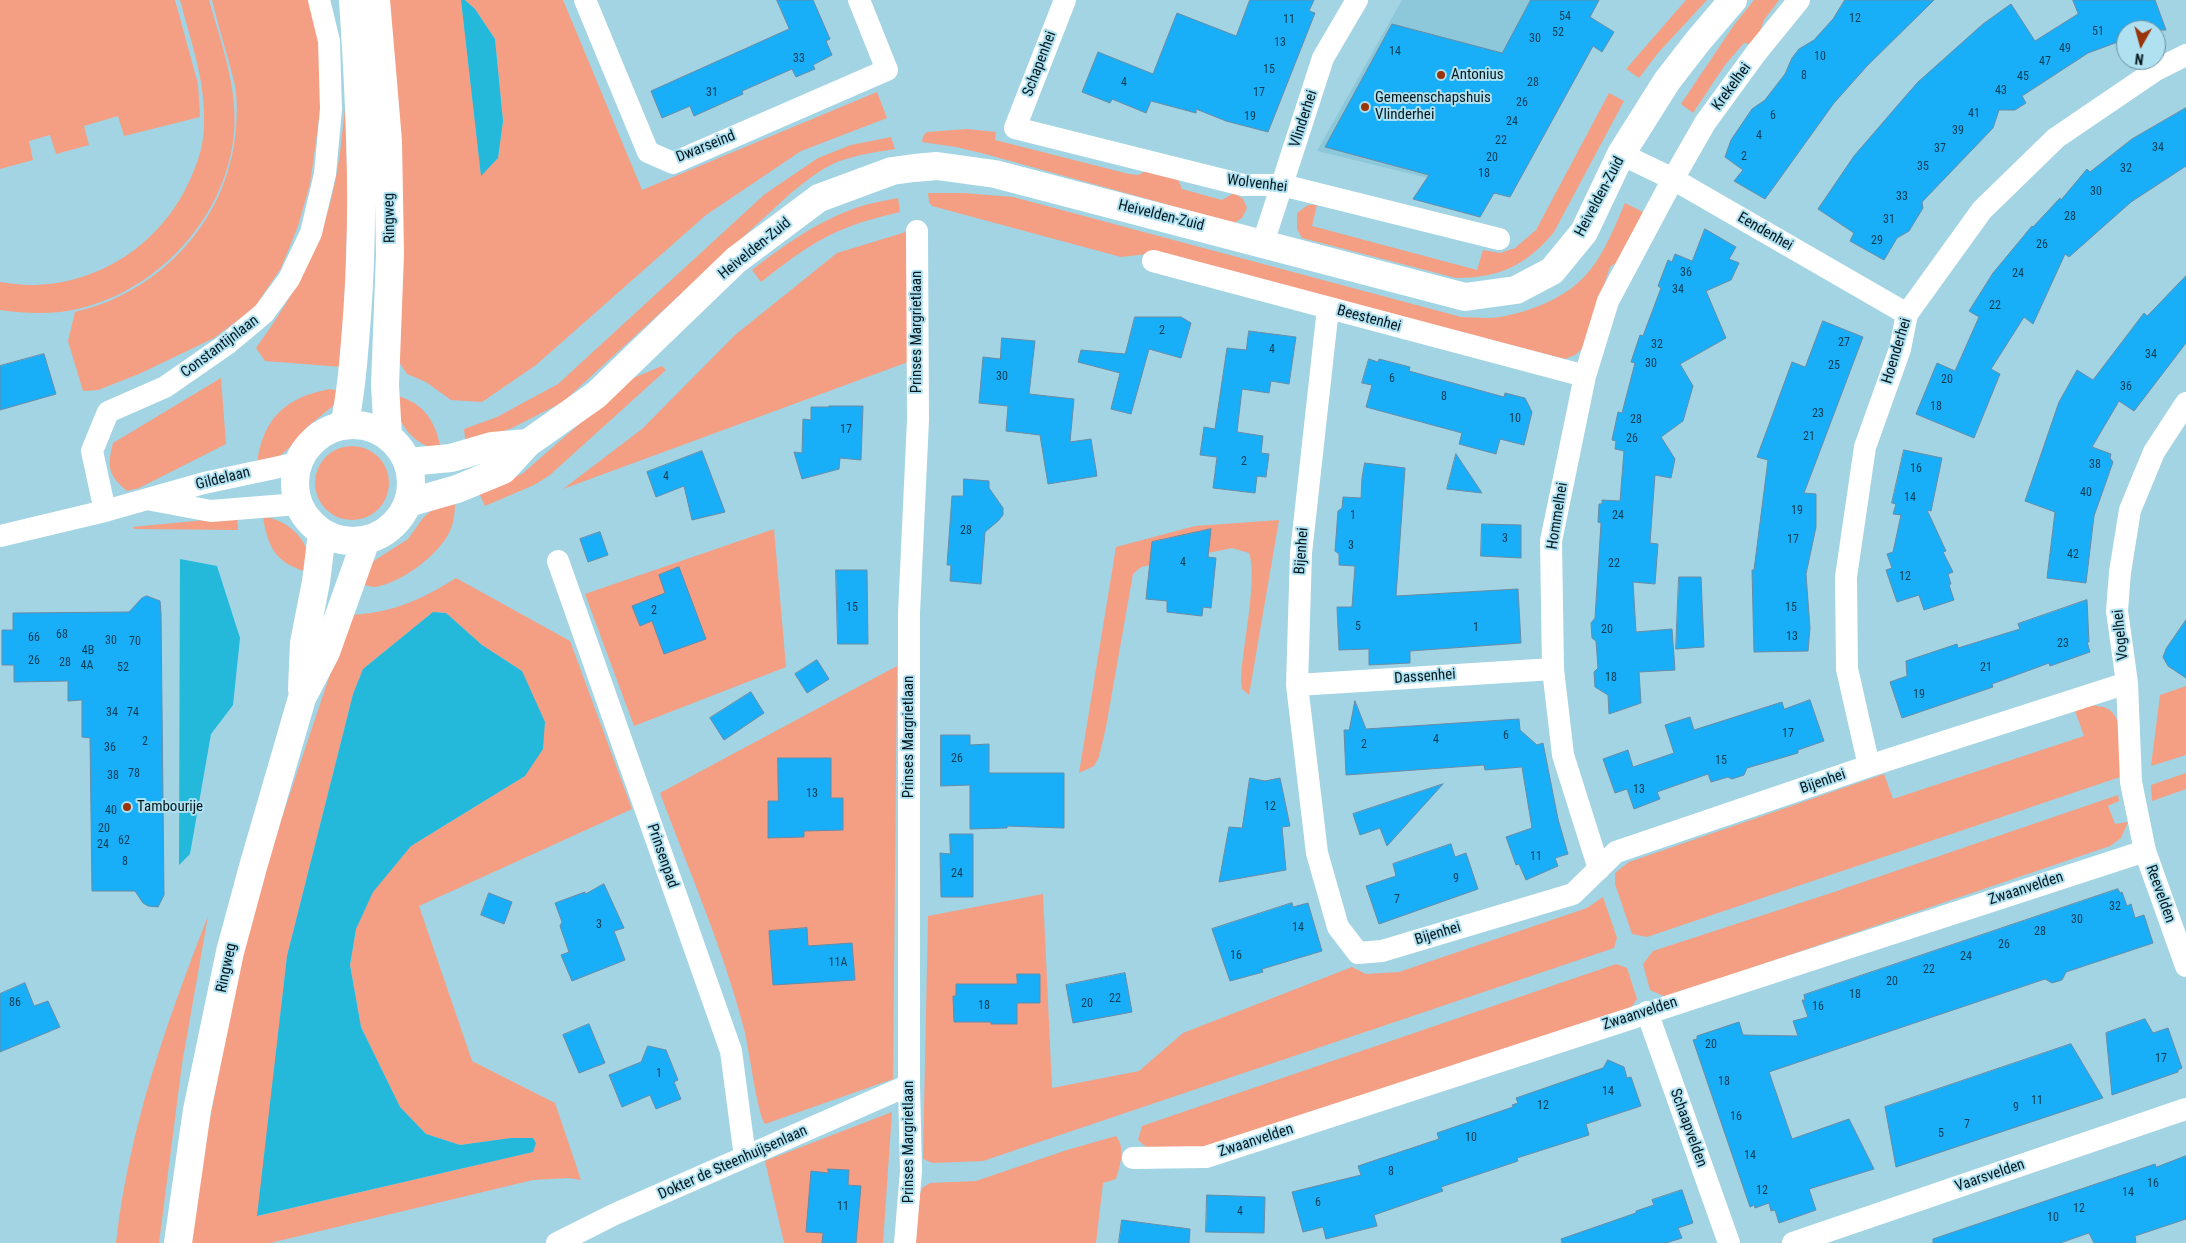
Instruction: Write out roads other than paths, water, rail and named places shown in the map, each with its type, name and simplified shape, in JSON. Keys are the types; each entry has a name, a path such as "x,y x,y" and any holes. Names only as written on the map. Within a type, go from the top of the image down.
{"main road":[{"name":"Ringweg","path":"344,426 352,382 362,251 360,130 353,0"},
{"name":"Ringweg","path":"376,0 388,141 390,254 385,385 388,436"},
{"name":"Heivelden-Zuid","path":"408,503 458,489 503,470 528,442 596,395 736,260 819,198 892,172 937,166 996,174 1465,297 1516,290 1552,271 1584,232 1621,154 1667,81 1733,0"},
{"path":"344,426 367,426 388,436 403,452 408,462 412,483 408,503 399,520 384,533 366,540 343,541 322,533 312,525 298,504 294,483 298,463 308,445 324,432 344,426"},
{"name":"Heivelden-Zuid","path":"408,462 451,458 492,446 528,442"},
{"name":"Ringweg","path":"302,698 304,642 316,582 322,533"},
{"name":"Ringweg","path":"178,1243 198,1110 230,952 302,698 326,652 366,540"}],"street":[{"name":"Constantijnlaan","path":"105,512 92,450 108,412 165,387 227,344 264,313 289,279 311,233 325,174 331,109 328,41 319,0"},
{"name":"Dwarseind","path":"585,0 648,152 673,163 887,70 860,0"},
{"name":"Schapenhei","path":"1015,128 1065,0"},
{"name":"Vlinderhei","path":"1263,243 1323,58 1356,0"},
{"name":"Krekelhei","path":"1673,179 1705,123 1799,0"},
{"name":"Hoenderhei","path":"1869,766 1847,669 1846,577 1865,447 1900,349 1907,314 1982,210 2056,138 2156,70 2186,55"},
{"name":"Wolvenhei","path":"1015,128 1243,185 1282,185 1499,239"},
{"name":"Eendenhei","path":"1621,154 1673,179 1907,314"},
{"name":"Hommelhei","path":"1599,869 1563,755 1553,669 1551,541 1585,376 1608,301 1673,179"},
{"name":"Prinses Margrietlaan","path":"905,1243 911,1171 909,1085 909,613 918,420 917,231"},
{"name":"Beestenhei","path":"1153,261 1585,376"},
{"name":"Bijenhei","path":"1328,308 1301,552 1297,685 1317,853 1338,927 1358,953 1382,951 1573,894 1616,852 1869,766 2127,683"},
{"name":"Vogelhei","path":"2145,851 2131,782 2127,683 2117,612 2120,572 2130,510 2154,452 2186,403"},
{"name":"Gildelaan","path":"0,536 105,512 204,483 298,463"},
{"name":"Gildelaan","path":"148,500 211,511 298,504"},
{"name":"Prinsenpad","path":"558,561 731,1051 745,1157"},
{"name":"Dassenhei","path":"1297,685 1553,669"},
{"name":"Reevelden","path":"2145,851 2186,966"},
{"name":"Zwaanvelden","path":"1133,1158 1206,1157 2145,851"},
{"name":"Schaapvelden","path":"1647,1012 1729,1243"},
{"name":"Dokter de Steenhuijsenlaan","path":"557,1243 614,1214 909,1085"},
{"name":"Vaarsvelden","path":"1793,1243 2186,1109"}],"water":[{"path":"461,0 465,0 475,9 495,39 503,121 498,158 481,176"},
{"path":"180,559 217,566 240,638 233,705 211,734 190,854 179,865"},
{"path":"433,612 446,613 482,645 522,671 545,722 543,749 525,776 411,846 373,892 356,929 350,965 361,1027 400,1107 426,1134 460,1145 511,1138 533,1138 536,1143 533,1152 257,1216 287,956 353,694 363,669"}],"place":[{"name":"Antonius","path":"1441,75"},
{"name":"Gemeenschapshuis Vlinderhei","path":"1365,107"},
{"name":"Tambourije","path":"127,807"}]}
